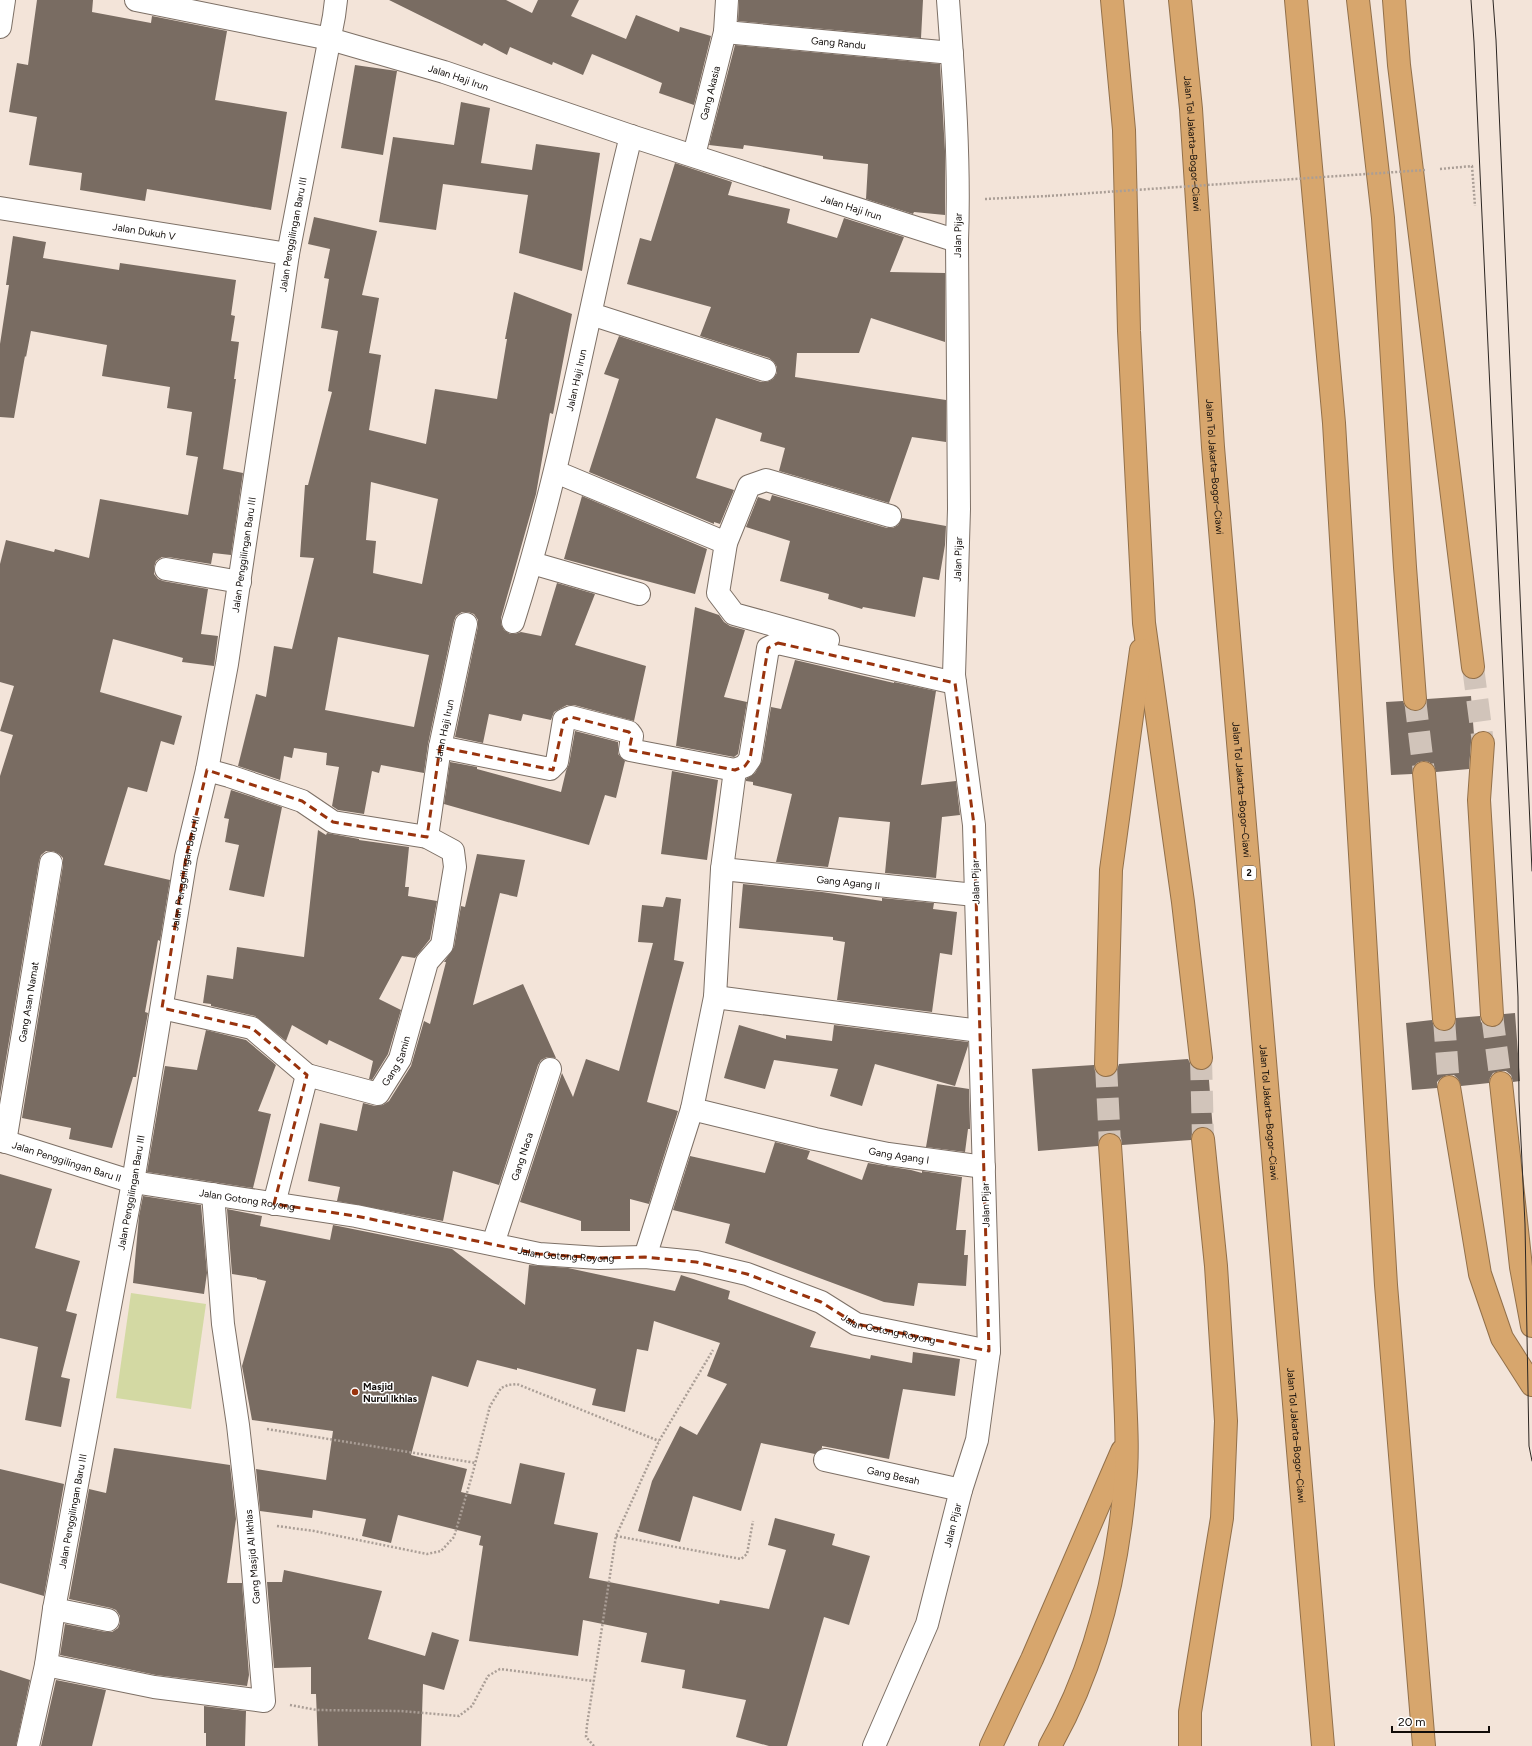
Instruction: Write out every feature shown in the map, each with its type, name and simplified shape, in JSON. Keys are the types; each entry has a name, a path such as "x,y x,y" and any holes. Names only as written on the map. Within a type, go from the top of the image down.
{"highway":[{"path":"1112,0 1124,130 1130,331 1144,623 1182,894 1201,1058"},
{"name":"Jalan Tol Jakarta–Bogor–Ciawi","path":"1180,0 1191,117 1214,455 1323,1746"},
{"path":"1296,0 1334,423 1386,1285 1424,1746"},
{"path":"1358,0 1383,218 1405,567 1416,699"},
{"path":"1394,0 1399,65 1473,667"},
{"path":"1106,1064 1111,870 1144,623"},
{"path":"1483,743 1479,800 1492,1015"},
{"path":"1424,773 1444,1019"},
{"path":"1501,1083 1522,1267 1532,1326"},
{"path":"1449,1087 1480,1274 1502,1338 1532,1385"},
{"path":"1190,1746 1190,1712 1222,1518 1226,1421 1216,1266 1203,1139"},
{"path":"1050,1746 1064,1721 1090,1660 1106,1610 1119,1542 1126,1483 1127,1441 1122,1334 1110,1145"},
{"path":"991,1746 1032,1659 1127,1441"}],"street":[{"path":"0,27 4,0"},
{"name":"Jalan Haji Irun","path":"136,0 208,7 330,39 444,72 631,136 694,155 957,241"},
{"name":"Jalan Penggilingan Baru III","path":"28,1746 46,1666 54,1609 134,1182 186,856 207,770 228,664 288,254 330,39 336,0"},
{"name":"Gang Akasia","path":"694,155 725,32 727,0"},
{"name":"Jalan Pijar","path":"874,1746 927,1624 961,1490 977,1440 989,1351 974,825 955,679 960,509 957,241 958,200 952,52 948,0"},
{"name":"Gang Randu","path":"725,32 952,52"},
{"name":"Jalan Haji Irun","path":"513,622 532,563 556,472 590,314 631,136"},
{"name":"Jalan Dukuh V","path":"0,208 288,254"},
{"path":"590,314 765,370"},
{"path":"556,472 726,543"},
{"path":"890,516 766,480 749,486 726,543 718,593 734,614 955,679"},
{"path":"532,563 639,594"},
{"path":"166,569 240,582"},
{"name":"Jalan Haji Irun","path":"427,837 440,747 466,624"},
{"path":"440,747 550,769 557,762 564,720 571,717 628,732 632,736 630,750 735,770 745,766 750,759 768,648 778,643 955,679"},
{"path":"207,770 302,801 333,822 427,837"},
{"path":"645,1256 692,1109 715,996 722,870 735,770"},
{"name":"Gang Samin","path":"162,1008 252,1028 307,1075 378,1094 400,1059 427,962 442,945 455,867 453,851 427,837"},
{"name":"Gang Asan Namat","path":"3,1141 51,863"},
{"name":"Gang Agang II","path":"722,870 975,895"},
{"path":"715,996 980,1031"},
{"name":"Gang Naca","path":"494,1244 550,1069"},
{"path":"274,1204 307,1075"},
{"name":"Gang Agang I","path":"692,1109 815,1139 888,1154 984,1167"},
{"name":"Jalan Penggilingan Baru II","path":"3,1141 134,1182"},
{"name":"Jalan Gotong Royong","path":"134,1182 356,1216 539,1254 599,1258 645,1256 696,1262 747,1274 821,1302 856,1324 989,1351"},
{"name":"Gang Masjid Al Ikhlas","path":"213,1194 223,1324 238,1424 249,1522 264,1701"},
{"name":"Gang Besah","path":"825,1460 961,1490"},
{"path":"54,1609 108,1620"},
{"path":"46,1666 154,1687 264,1701"}],"path":[{"path":"1433,169 1472,166 1475,206"},
{"path":"958,200 1048,196 1425,170"},
{"path":"594,1746 586,1737 616,1536 659,1441 713,1350"},
{"path":"249,1522 314,1531 427,1554 441,1551 454,1537 476,1463 490,1406 502,1388 508,1385 517,1384 659,1441"},
{"path":"238,1424 476,1463"},
{"path":"616,1536 741,1559 748,1554 753,1521"},
{"path":"264,1701 317,1710 401,1711 459,1716 472,1706 488,1676 500,1669 594,1681"}],"highlighted area":[{"path":"778,643 955,683 974,825 989,1351 856,1324 821,1302 747,1274 696,1262 645,1257 599,1258 539,1254 356,1216 274,1204 307,1075 252,1028 162,1008 186,857 207,770 302,801 333,822 427,837 440,747 553,770 564,720 571,717 629,732 632,736 629,750 735,770 745,766 750,759 768,648"}],"green space":[{"path":"131,1293 206,1304 191,1409 116,1398"}],"building":[{"path":"37,0 93,0 92,12 151,23 152,16 227,31 215,100 287,112 271,210 147,189 145,201 80,190 82,173 29,165 37,117 9,112 17,63 28,65"},
{"path":"389,0 506,0 532,13 538,0 579,0 571,16 626,39 636,15 679,32 680,27 711,36 694,105 659,93 662,83 592,54 583,75 553,62 552,65 510,47 507,55 484,43 482,46"},
{"path":"739,0 923,0 921,38 738,21"},
{"path":"735,45 940,64 945,151 945,215 914,212 913,214 866,199 868,164 823,159 823,156 744,145 743,149 709,145"},
{"path":"355,65 397,71 383,155 341,148"},
{"path":"461,102 490,108 481,163 532,170 536,144 600,153 582,271 519,253 528,195 443,184 436,230 379,222 393,137 454,145"},
{"path":"675,163 732,182 728,195 790,209 787,223 837,238 844,218 904,237 890,272 945,273 945,342 871,318 859,353 797,353 795,377 946,400 946,442 912,437 889,503 779,471 785,448 760,441 762,433 716,418 696,478 734,490 720,524 714,522 714,524 589,472 619,379 604,374 619,336 761,382 767,382 773,379 777,373 777,367 769,358 700,336 711,307 627,284 640,238 651,241"},
{"path":"314,217 377,231 362,295 379,298 369,353 381,355 369,430 426,444 435,389 497,399 507,339 505,339 514,292 572,314 553,414 550,413 536,494 501,618 501,624 504,630 510,634 521,632 541,636 557,583 595,594 575,645 646,666 634,721 574,705 567,705 554,712 551,720 523,714 521,721 489,714 483,743 455,737 478,626 478,620 474,614 462,612 456,616 454,621 428,744 424,773 381,765 379,773 372,771 364,814 338,810 332,806 339,767 326,765 327,753 294,748 292,758 284,756 280,780 238,766 256,694 266,697 274,646 292,649 314,558 300,557 305,485 308,485 332,392 328,391 338,331 321,328 329,279 324,278 330,249 308,244","holes":["371,482 438,499 422,584 373,573 376,541 366,540","338,637 429,655 414,727 325,710"]},
{"path":"13,236 46,242 43,258 119,270 120,263 236,280 231,315 235,316 231,341 239,342 234,379 236,379 223,469 243,473 231,555 213,553 211,564 162,557 156,561 154,567 154,574 158,579 208,589 201,634 218,636 214,666 182,662 183,658 113,639 100,692 182,716 174,745 161,741 147,792 128,787 104,865 170,880 160,941 158,940 145,1012 148,1013 136,1077 133,1077 112,1148 69,1139 71,1128 22,1118 63,865 63,858 53,851 46,851 41,855 39,861 0,1095 0,776 13,735 0,731 14,686 0,682 0,564 6,540 54,552 55,549 89,558 100,499 188,515 198,457 186,455 192,412 167,408 170,387 102,376 107,345 31,331 14,418 0,417 0,344 9,285 6,285"},
{"path":"772,495 887,528 893,528 898,525 902,518 946,526 945,545 939,580 923,577 915,617 863,607 862,609 828,599 829,594 780,581 790,541 746,527 758,497 770,501"},
{"path":"582,496 707,549 695,594 564,559"},
{"path":"695,607 719,615 724,622 730,626 745,630 724,697 747,702 738,754 734,757 676,746"},
{"path":"795,660 894,683 936,691 921,785 956,781 960,815 942,817 936,878 885,873 890,822 839,817 828,867 776,862 792,794 753,785 753,782 746,781 746,779 755,773 762,761 771,707 781,709"},
{"path":"1471,696 1474,735 1471,742 1469,769 1436,772 1434,766 1429,762 1423,761 1417,763 1413,768 1412,774 1391,775 1386,702 1403,701 1409,710 1416,711 1422,709 1426,705 1427,699"},
{"path":"575,731 618,742 618,754 625,761 616,798 605,795 589,845 444,804 450,762 477,767 477,769 561,792 569,764"},
{"path":"672,771 718,780 707,860 661,854"},
{"path":"231,790 282,807 264,897 229,890 239,845 225,842 229,819 224,818"},
{"path":"318,830 326,835 327,833 359,840 409,847 405,887 409,887 408,896 437,901 430,939 415,958 402,956 379,999 401,1010 388,1054 372,1080 369,1079 373,1061 329,1040 327,1045 292,1025 286,1041 255,1016 203,1003 207,975 233,979 237,947 304,957"},
{"path":"477,854 525,860 517,897 500,893 473,1005 523,984 556,1058 547,1057 541,1060 538,1065 499,1185 453,1171 443,1221 337,1201 340,1187 308,1181 320,1123 357,1131 363,1103 375,1106 383,1105 389,1101 411,1066 424,1021 430,1024 446,962 444,962 454,947 461,906 465,907"},
{"path":"743,884 822,892 882,901 882,898 934,903 933,909 957,912 952,955 940,953 932,1012 837,1000 845,942 833,940 833,937 739,928"},
{"path":"666,897 681,899 674,960 684,962 647,1102 678,1111 649,1204 630,1199 630,1231 581,1231 581,1221 520,1202 562,1073 573,1097 586,1059 619,1071 653,943 638,942 642,905 663,907"},
{"path":"1515,1013 1520,1081 1513,1082 1511,1075 1506,1071 1500,1071 1493,1073 1489,1083 1461,1086 1458,1079 1454,1075 1447,1075 1437,1082 1437,1088 1412,1090 1406,1023 1432,1020 1434,1026 1438,1030 1445,1031 1451,1029 1455,1025 1456,1018 1480,1016 1481,1022 1486,1026 1493,1027 1499,1026 1503,1021 1504,1014"},
{"path":"739,1025 786,1039 786,1035 832,1041 834,1025 968,1042 968,1046 955,1086 875,1064 862,1106 830,1096 838,1069 774,1060 765,1089 724,1078"},
{"path":"206,1030 246,1040 276,1065 258,1111 271,1114 253,1188 147,1172 165,1066 197,1070"},
{"path":"1188,1059 1191,1065 1196,1069 1202,1070 1208,1068 1213,1131 1208,1127 1201,1127 1195,1129 1191,1140 1122,1145 1121,1138 1116,1134 1109,1133 1103,1134 1099,1139 1098,1146 1038,1151 1032,1069 1094,1065 1095,1071 1099,1075 1106,1077 1112,1076 1116,1072 1119,1064"},
{"path":"937,1084 969,1089 970,1129 968,1129 965,1152 926,1147"},
{"path":"775,1142 810,1151 807,1159 862,1180 868,1163 922,1173 922,1171 962,1177 956,1230 966,1230 964,1255 968,1255 966,1286 918,1283 914,1306 884,1302 725,1243 730,1224 673,1210 690,1156 765,1173"},
{"path":"0,1174 52,1189 35,1248 80,1261 66,1311 77,1314 61,1377 70,1379 61,1427 25,1420 38,1347 0,1338"},
{"path":"143,1196 201,1205 207,1273 204,1294 133,1283 139,1216"},
{"path":"227,1209 262,1216 260,1226 330,1240 333,1225 452,1249 525,1305 529,1265 568,1268 675,1291 681,1275 730,1291 728,1299 816,1332 810,1347 870,1359 871,1355 912,1363 913,1352 960,1359 955,1396 903,1389 889,1459 822,1446 822,1448 815,1454 761,1443 741,1511 693,1496 680,1542 638,1531 652,1481 680,1426 697,1435 727,1384 707,1376 720,1343 654,1321 648,1351 637,1349 625,1412 592,1405 596,1389 517,1368 517,1370 477,1360 468,1387 432,1376 411,1455 467,1469 461,1492 511,1504 520,1463 565,1473 554,1524 598,1533 589,1578 719,1604 720,1600 769,1609 786,1550 768,1545 775,1518 835,1534 832,1545 870,1556 849,1625 824,1617 787,1746 769,1746 736,1737 746,1700 682,1688 685,1670 641,1662 647,1633 583,1620 578,1656 469,1641 483,1546 479,1545 481,1536 398,1515 391,1543 362,1536 366,1519 313,1510 312,1518 260,1511 256,1469 326,1480 333,1431 252,1420 242,1366 266,1281 232,1274"},
{"path":"114,1448 230,1465 236,1519 227,1583 242,1583 249,1675 247,1686 156,1675 60,1655 65,1624 112,1632 118,1628 120,1623 120,1616 116,1610 69,1599 89,1489 106,1493"},
{"path":"0,1469 64,1484 44,1596 0,1583"},
{"path":"284,1570 382,1591 368,1639 425,1656 432,1632 459,1640 444,1690 423,1684 421,1746 318,1746 316,1694 311,1694 311,1667 274,1668 267,1582 282,1582"},
{"path":"0,1670 30,1680 16,1746 0,1746"},
{"path":"56,1680 106,1690 92,1746 41,1746"},
{"path":"204,1706 246,1711 245,1746 206,1746 206,1733 204,1733"}],"tunnel":[{"path":"1473,667 1483,743"},
{"path":"1415,699 1424,773"},
{"path":"1492,1015 1501,1083"},
{"path":"1444,1019 1449,1087"},
{"path":"1201,1058 1203,1139"},
{"path":"1106,1065 1110,1145"}],"tram line":[{"path":"1471,0 1518,997 1519,1100 1525,1224 1529,1446 1532,1461"},
{"path":"1493,0 1496,40 1532,871"}],"place":[{"name":"Masjid Nurul Ikhlas","path":"355,1392"}]}
